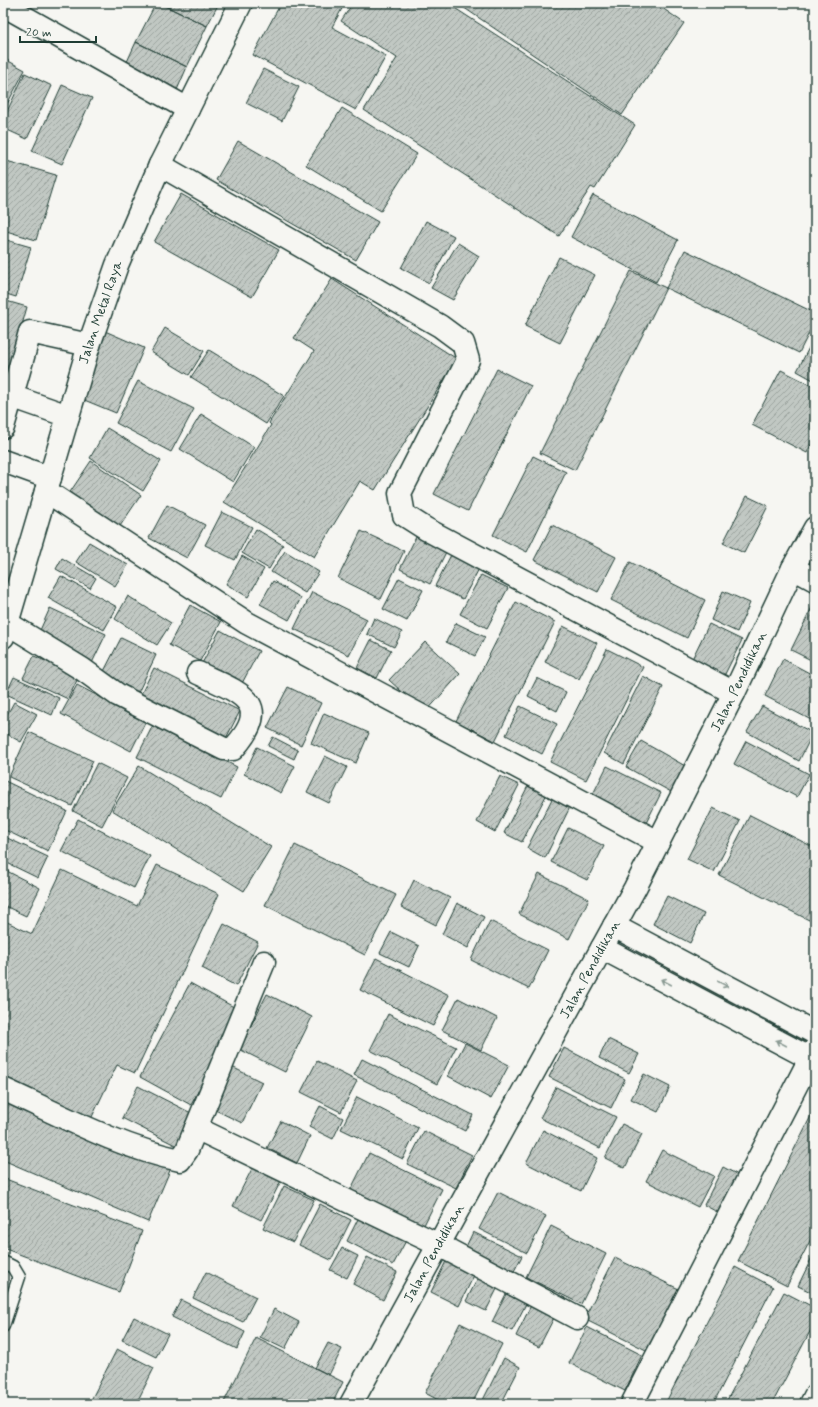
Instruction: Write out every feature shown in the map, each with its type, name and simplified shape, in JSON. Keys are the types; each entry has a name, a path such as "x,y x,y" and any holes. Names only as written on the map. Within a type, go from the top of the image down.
{"street":[{"name":"Jalan Metal Raya","path":"5,630 9,591 48,485 89,345 117,265 160,165 241,3"},
{"path":"3,5 188,109"},
{"path":"160,165 440,326 463,343 468,360 400,493 404,515 426,529 734,693"},
{"path":"3,427 30,332 89,345"},
{"path":"11,396 68,416"},
{"path":"3,461 48,485 247,623 658,842"},
{"name":"Jalan Pendidikan","path":"351,1404 614,926 734,693 793,568 815,528"},
{"path":"793,568 815,580"},
{"path":"5,630 82,669 118,695 224,749 233,749 244,738 251,725 253,713 249,703 241,694 198,673"},
{"path":"614,926 815,1033"},
{"path":"602,948 813,1056 632,1404"},
{"path":"3,1089 120,1141 162,1156 180,1160 196,1128 264,962"},
{"path":"196,1128 439,1245 577,1318"},
{"path":"811,1404 815,1396"}],"lane":[{"path":"3,1262 13,1267 18,1277 3,1326"}],"building":[{"path":"156,3 159,3 207,26 187,67 136,42"},
{"path":"159,3 219,3 207,26"},
{"path":"281,3 345,3 332,27 386,56 356,110 253,55"},
{"path":"353,3 447,3 635,125 595,189 591,187 559,236 364,110 397,58 341,21"},
{"path":"457,3 655,3 684,23 622,115"},
{"path":"136,42 187,67 177,90 126,64"},
{"path":"3,58 25,70 3,112"},
{"path":"263,69 299,87 282,121 246,103"},
{"path":"25,73 52,86 27,139 3,128 3,120"},
{"path":"62,85 92,98 62,164 32,151"},
{"path":"342,108 417,154 381,211 306,165"},
{"path":"238,141 378,222 356,260 216,180"},
{"path":"3,160 56,175 36,240 3,230"},
{"path":"181,194 279,250 252,297 154,242"},
{"path":"593,195 678,240 656,282 571,237"},
{"path":"426,221 454,236 429,283 401,268"},
{"path":"3,239 31,247 16,297 3,293"},
{"path":"458,243 479,256 453,300 431,288"},
{"path":"685,250 815,313 815,321 799,353 666,288"},
{"path":"559,257 595,275 560,343 525,326"},
{"path":"631,271 666,288 575,470 540,453"},
{"path":"332,279 457,359 375,490 360,481 314,557 224,502 271,425 269,423 314,351 294,338"},
{"path":"3,300 27,307 3,393"},
{"path":"165,328 204,351 189,375 151,352"},
{"path":"105,331 144,348 116,413 77,397"},
{"path":"815,336 815,381 797,371"},
{"path":"209,350 284,396 266,424 191,377"},
{"path":"497,369 531,386 468,511 434,494"},
{"path":"781,370 815,387 815,436 807,453 752,425"},
{"path":"138,381 194,409 171,452 116,423"},
{"path":"201,414 254,447 233,482 180,449"},
{"path":"107,428 161,461 143,491 90,458"},
{"path":"533,456 566,472 527,552 493,535"},
{"path":"91,461 141,495 114,535 64,501"},
{"path":"747,496 768,506 744,553 723,543"},
{"path":"167,505 205,525 187,558 149,538"},
{"path":"222,512 252,527 235,560 205,545"},
{"path":"552,525 616,557 598,592 534,560"},
{"path":"256,529 283,545 269,569 242,553"},
{"path":"361,531 404,551 381,599 338,578"},
{"path":"419,531 449,546 430,584 400,569"},
{"path":"89,542 128,565 115,586 76,562"},
{"path":"454,549 482,563 463,599 435,586"},
{"path":"285,551 319,572 305,593 271,572"},
{"path":"242,556 264,569 248,597 226,584"},
{"path":"62,558 96,578 90,588 56,569"},
{"path":"630,562 705,600 687,638 611,600"},
{"path":"481,575 508,588 487,628 460,614"},
{"path":"61,576 117,607 104,630 48,598"},
{"path":"399,578 423,590 407,621 383,609"},
{"path":"273,581 301,598 289,620 260,604"},
{"path":"723,591 750,603 737,632 711,620"},
{"path":"312,592 367,619 349,655 294,629"},
{"path":"128,596 171,623 157,645 115,619"},
{"path":"815,601 815,662 791,650"},
{"path":"516,602 555,622 495,741 456,721"},
{"path":"190,605 221,622 200,661 169,645"},
{"path":"50,608 106,634 92,663 37,637"},
{"path":"374,618 402,632 394,647 367,634"},
{"path":"456,623 485,637 475,656 446,642"},
{"path":"709,624 742,640 724,676 692,659"},
{"path":"563,626 597,643 579,679 545,662"},
{"path":"220,630 259,651 239,689 200,667"},
{"path":"121,638 156,655 136,697 100,679"},
{"path":"371,640 391,650 377,678 357,668"},
{"path":"425,642 460,674 425,713 389,680"},
{"path":"607,649 643,667 586,780 550,762"},
{"path":"34,656 79,676 68,699 23,678"},
{"path":"783,659 815,676 815,722 765,696"},
{"path":"154,668 240,711 222,746 136,704"},
{"path":"643,676 663,687 624,764 604,753"},
{"path":"14,677 59,698 52,715 6,694"},
{"path":"537,678 566,692 557,711 528,696"},
{"path":"77,685 146,721 131,751 61,714"},
{"path":"288,687 321,703 301,745 267,728"},
{"path":"14,702 37,714 21,742 3,732 3,722"},
{"path":"520,706 557,724 542,754 506,735"},
{"path":"762,706 813,733 799,761 747,732"},
{"path":"324,713 369,733 356,763 311,743"},
{"path":"153,725 237,767 221,799 137,757"},
{"path":"29,732 93,761 72,806 9,777"},
{"path":"273,737 298,750 294,759 268,746"},
{"path":"641,741 687,767 673,793 626,767"},
{"path":"746,741 809,774 797,797 734,764"},
{"path":"257,747 295,766 281,793 244,774"},
{"path":"325,756 347,767 329,803 307,792"},
{"path":"97,763 127,778 102,826 73,811"},
{"path":"139,766 271,847 244,891 112,810"},
{"path":"607,766 661,793 646,823 592,796"},
{"path":"500,776 519,785 495,832 477,822"},
{"path":"533,776 551,786 522,842 504,833"},
{"path":"3,780 67,811 48,851 3,829"},
{"path":"556,791 573,801 545,858 527,848"},
{"path":"713,808 740,821 714,872 687,859"},
{"path":"750,815 815,848 815,923 719,875"},
{"path":"78,819 150,856 134,888 61,851"},
{"path":"568,828 604,846 587,880 551,862"},
{"path":"3,836 48,857 38,878 3,861"},
{"path":"295,845 396,895 365,955 265,905"},
{"path":"157,865 219,894 135,1073 117,1065 90,1121 3,1080 3,920 32,934 62,870 137,906"},
{"path":"3,869 40,888 26,916 3,905"},
{"path":"539,874 589,899 569,939 519,914"},
{"path":"414,880 450,898 436,925 401,907"},
{"path":"667,896 704,914 690,943 653,924"},
{"path":"457,903 484,917 468,948 442,934"},
{"path":"490,921 548,950 529,989 471,960"},
{"path":"224,924 258,942 236,986 202,968"},
{"path":"391,932 419,946 409,967 380,953"},
{"path":"376,958 449,995 433,1026 360,990"},
{"path":"190,983 241,1011 191,1105 140,1077"},
{"path":"267,994 312,1017 285,1072 239,1049"},
{"path":"458,998 497,1018 481,1050 442,1030"},
{"path":"815,999 815,1014 809,1011"},
{"path":"388,1014 456,1047 437,1084 370,1050"},
{"path":"608,1039 639,1054 629,1073 599,1058"},
{"path":"465,1043 509,1065 491,1099 448,1076"},
{"path":"564,1048 625,1079 611,1108 549,1077"},
{"path":"362,1059 473,1115 465,1131 354,1075"},
{"path":"317,1061 357,1081 341,1112 301,1092"},
{"path":"228,1065 262,1082 242,1123 207,1106"},
{"path":"644,1074 670,1087 658,1112 631,1099"},
{"path":"138,1086 193,1114 177,1146 122,1118"},
{"path":"556,1087 616,1117 600,1148 540,1118"},
{"path":"3,1096 171,1168 148,1222 3,1160"},
{"path":"357,1097 418,1128 403,1159 341,1129"},
{"path":"320,1106 343,1118 333,1139 309,1127"},
{"path":"815,1108 815,1231 787,1286 738,1261"},
{"path":"281,1121 310,1136 297,1163 267,1148"},
{"path":"622,1124 642,1134 625,1168 605,1158"},
{"path":"543,1130 597,1158 581,1191 526,1163"},
{"path":"424,1131 472,1155 456,1188 407,1164"},
{"path":"662,1150 714,1176 698,1207 646,1181"},
{"path":"369,1153 442,1189 423,1227 350,1191"},
{"path":"256,1161 284,1175 261,1220 233,1206"},
{"path":"723,1167 740,1176 721,1214 704,1205"},
{"path":"3,1178 142,1231 119,1292 3,1248"},
{"path":"284,1186 314,1200 293,1242 263,1228"},
{"path":"498,1192 546,1216 527,1253 479,1229"},
{"path":"320,1204 351,1220 331,1260 299,1245"},
{"path":"362,1211 409,1235 393,1265 347,1241"},
{"path":"551,1226 606,1254 581,1304 526,1277"},
{"path":"473,1232 522,1256 512,1275 464,1251"},
{"path":"342,1248 358,1256 347,1278 330,1270"},
{"path":"815,1251 815,1294 798,1286"},
{"path":"367,1257 397,1272 383,1300 353,1284"},
{"path":"448,1257 476,1271 459,1306 431,1292"},
{"path":"615,1258 685,1292 654,1354 584,1319"},
{"path":"735,1267 773,1287 713,1404 665,1404"},
{"path":"206,1272 256,1297 243,1322 193,1298"},
{"path":"479,1276 499,1285 486,1311 466,1301"},
{"path":"508,1290 528,1300 512,1331 492,1322"},
{"path":"784,1292 815,1308 815,1322 772,1404 725,1404"},
{"path":"181,1300 245,1332 237,1349 172,1317"},
{"path":"533,1301 557,1312 539,1347 516,1336"},
{"path":"274,1309 299,1322 285,1349 260,1337"},
{"path":"134,1317 168,1334 156,1357 122,1340"},
{"path":"460,1323 502,1344 472,1404 446,1404 425,1393"},
{"path":"587,1327 642,1355 625,1391 569,1363"},
{"path":"256,1338 343,1382 332,1404 223,1404"},
{"path":"328,1343 342,1349 329,1375 315,1368"},
{"path":"117,1349 154,1368 136,1404 89,1404"},
{"path":"504,1358 520,1367 501,1404 481,1404"}]}
